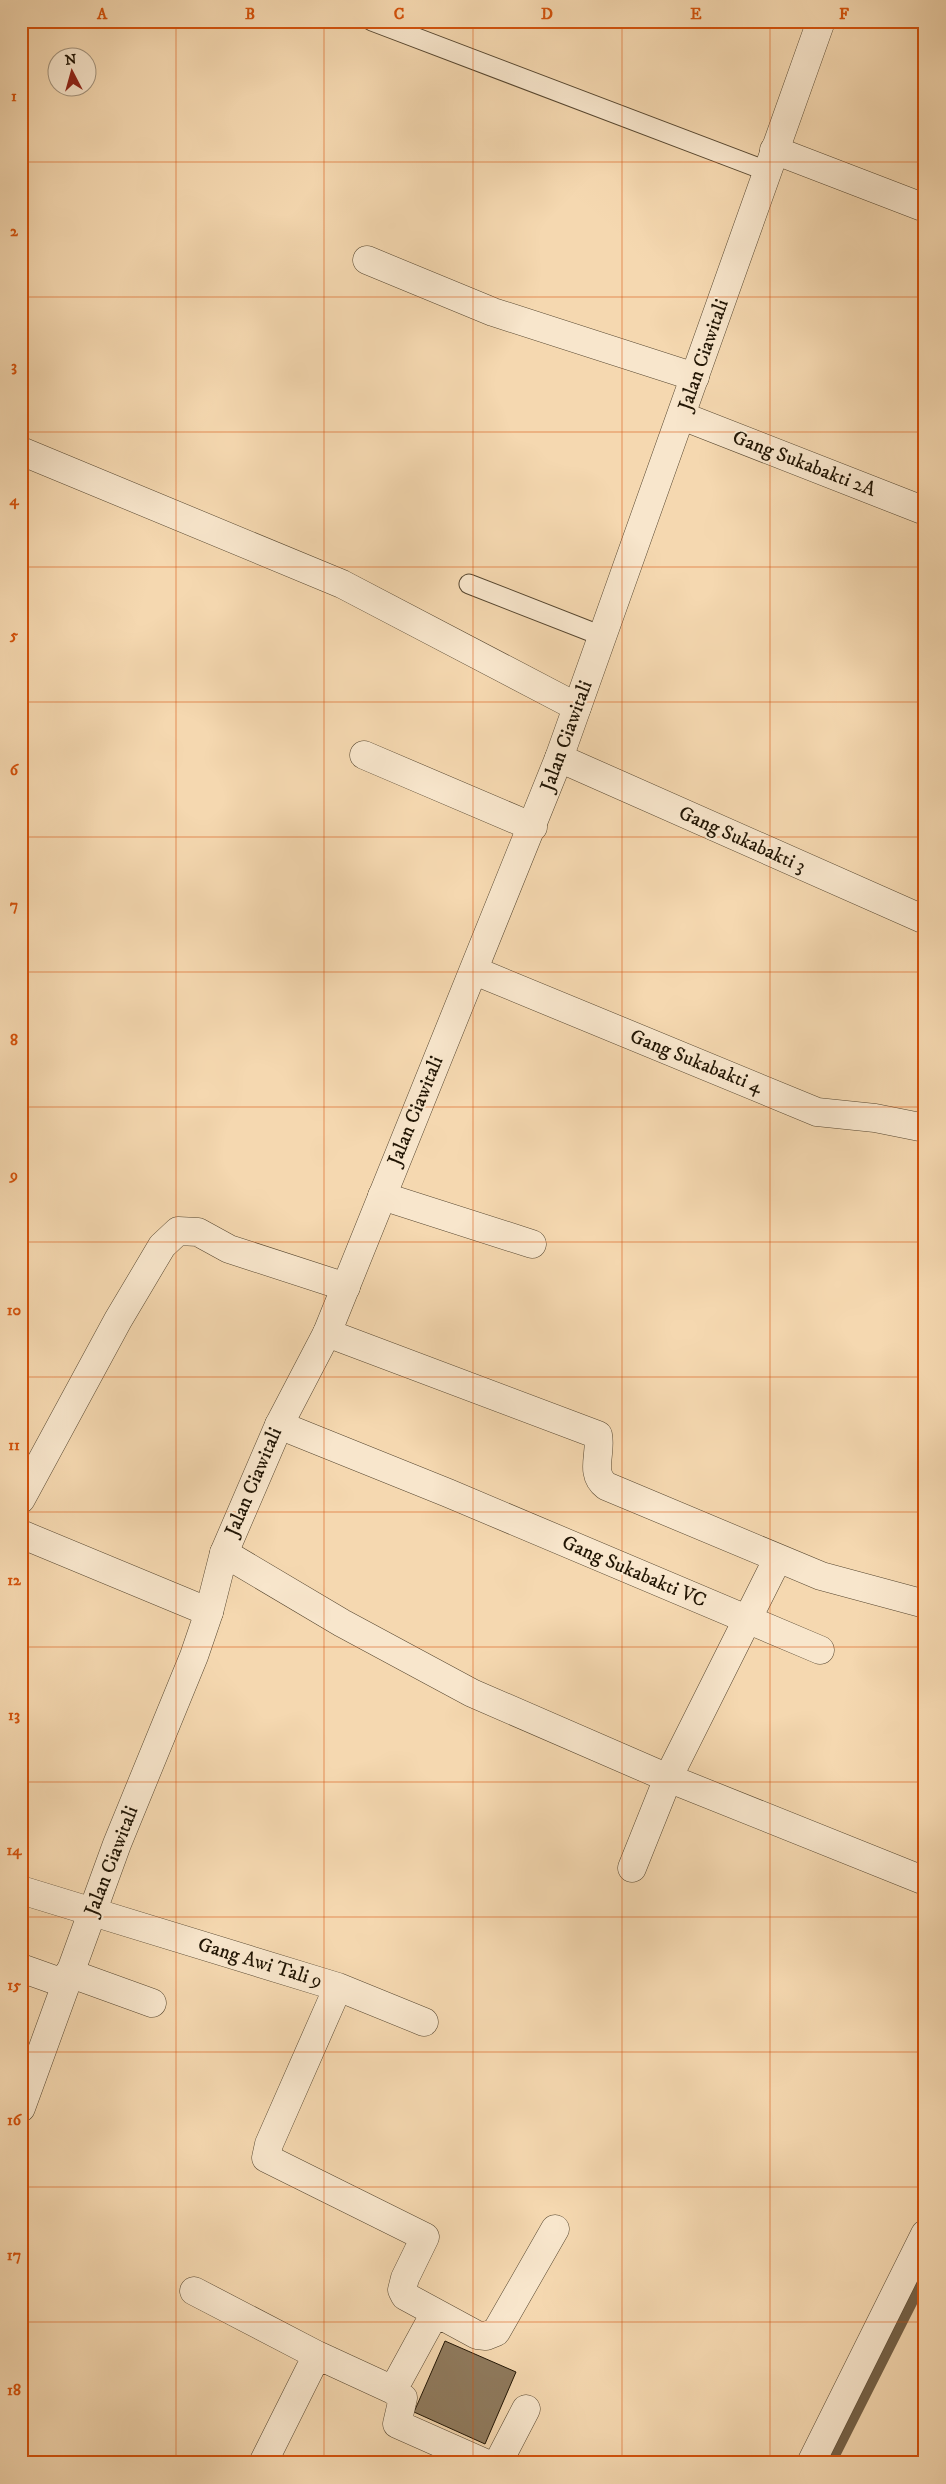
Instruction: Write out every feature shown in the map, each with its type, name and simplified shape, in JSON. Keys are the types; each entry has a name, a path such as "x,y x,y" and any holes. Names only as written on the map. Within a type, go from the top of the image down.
{"street":[{"name":"Jalan Ciawitali","path":"21,2108 27,2071 68,1978 209,1612 224,1553 279,1425 327,1333 440,1049 475,971 533,827 682,416 770,161 821,21"},
{"path":"770,161 925,208"},
{"path":"367,260 493,312 695,377"},
{"name":"Gang Sukabakti 2A","path":"682,416 925,511"},
{"path":"21,451 342,584 577,708"},
{"path":"364,755 533,827"},
{"name":"Gang Sukabakti 3","path":"559,758 925,920"},
{"name":"Gang Sukabakti 4","path":"475,971 817,1112 875,1118 925,1128"},
{"path":"382,1196 532,1244"},
{"path":"21,1499 118,1320 162,1246 178,1230 198,1232 230,1249 346,1287"},
{"path":"327,1333 589,1430 598,1435 600,1445 596,1473 599,1481 606,1486 821,1576 925,1604"},
{"name":"Gang Sukabakti VC","path":"279,1425 448,1493 820,1650"},
{"path":"21,1534 209,1612"},
{"path":"224,1553 342,1624 472,1693 668,1778 925,1881"},
{"path":"632,1868 668,1778 778,1558"},
{"name":"Gang Awi Tali 9","path":"21,1890 338,1987 424,2022"},
{"path":"21,1968 68,1978 152,2003"},
{"path":"338,1987 269,2144 266,2158 425,2237 405,2278 402,2290 405,2296 477,2335 486,2336 496,2332 555,2229"},
{"path":"811,2463 925,2234"},
{"path":"194,2291 317,2355 393,2390 403,2398 397,2424 485,2463"},
{"path":"393,2390 434,2313"},
{"path":"263,2463 317,2355"},
{"path":"493,2463 499,2460 526,2409"}],"lane":[{"path":"372,21 770,161"},
{"path":"469,584 602,636"}],"building":[{"path":"445,2341 516,2372 485,2444 414,2412"}],"waterway":[{"path":"830,2463 925,2275"}]}
